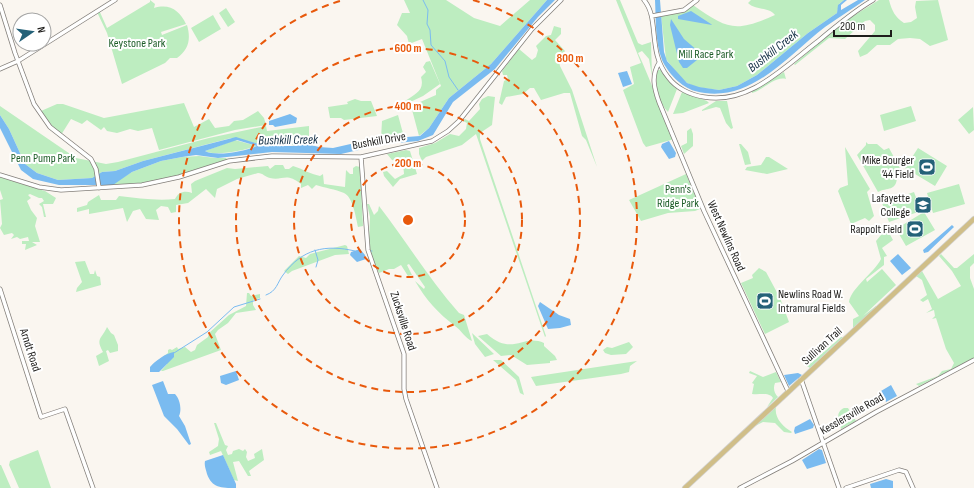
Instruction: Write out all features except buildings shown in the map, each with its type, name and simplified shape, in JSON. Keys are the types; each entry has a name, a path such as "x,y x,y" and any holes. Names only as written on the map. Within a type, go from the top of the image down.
{"main road":[{"name":"Sullivan Trail","path":"684,488 974,219"}],"street":[{"path":"0,69 18,61 115,0"},
{"name":"Bushkill Drive","path":"0,175 51,190 99,188 159,182 229,160 272,156 361,157 432,141 448,131 461,118 532,29 561,0"},
{"path":"644,0 654,16 654,44 659,63 673,83 688,93 711,98 734,96 770,78 873,0"},
{"path":"654,16 684,10 697,0"},
{"path":"0,5 32,100 41,116 55,132 90,158 96,170 99,188"},
{"name":"West Newlins Road","path":"659,63 654,78 654,86 660,102 710,225 788,391"},
{"name":"Zucksville Road","path":"361,157 368,250 402,345 405,363 404,389 406,399 437,488"},
{"name":"Arndt Road","path":"0,289 41,418 65,409 93,488"},
{"name":"Kesslersville Road","path":"740,488 876,412 974,360"},
{"path":"801,379 839,488"},
{"path":"846,488 899,470 906,472 913,488"}],"green space":[{"name":"Keystone Park","path":"150,0 155,4 154,8 170,7 174,9 181,15 186,24 161,32 162,35 187,25 189,35 188,43 184,51 177,58 170,58 165,63 122,84 107,33 97,12 99,10 107,28 150,2"},
{"path":"404,0 446,0 474,18 500,26 530,0 547,0 491,64 449,98 429,128 419,136 411,106 436,95 436,90 441,86 422,39 409,44 407,36 397,25 402,13 410,13"},
{"path":"616,0 620,0 638,43 642,45 651,42 652,76 649,59 642,51 638,53 673,139 671,140 646,147 643,143 623,90 634,84 630,67 641,63"},
{"name":"Mill Race Park","path":"751,0 844,0 839,4 837,13 808,33 757,75 737,86 719,90 696,87 687,83 679,76 666,59 661,15 673,13 693,5 723,23 732,26 740,26 761,21 775,15 769,10 755,7 748,3"},
{"path":"879,0 889,0 894,13 904,23 911,22 917,18 915,7 916,1 938,0 948,40 930,46 920,39 898,39 890,45 877,45 867,54 860,57 858,51 875,31 875,25 870,20 865,21 845,39 829,38 795,65 794,64 845,21"},
{"path":"226,8 235,22 228,27 219,13"},
{"path":"213,15 221,29 199,42 191,28"},
{"path":"554,26 561,28 561,34 555,40 565,51 563,54 560,52 557,53 560,66 572,90 597,167 586,140 582,136 570,93 564,93 541,100 534,88 530,88 523,94 506,97 502,105 499,103 504,81 508,79 507,75 503,75 502,71 519,49 532,60 536,57 538,50 536,46 546,36 551,35"},
{"path":"430,61 440,84 423,96 406,104 405,101 416,94 422,86 421,77 426,72 423,67 426,62"},
{"path":"657,70 661,70 677,89 668,112 659,98 656,82"},
{"path":"784,72 786,79 773,81 752,93 752,91"},
{"path":"682,92 709,103 683,113 673,114"},
{"path":"488,96 495,97 492,125 480,133 480,139 546,336 545,337 476,134 462,145 426,157 422,161 419,154 419,148 435,143 450,134 459,136 466,129 467,123 463,121 465,119 469,121 480,109 479,104 482,99"},
{"path":"355,99 361,101 371,101 377,116 344,120 341,118 330,118 328,107 348,104 347,102"},
{"path":"716,101 727,101 733,128 731,129 726,123 720,108 716,107 702,111"},
{"path":"184,103 194,127 209,119 215,128 229,126 234,121 243,120 258,111 264,118 266,125 235,130 159,150 152,128 138,131 130,129 117,133 107,131 104,127 101,130 87,120 82,124 71,119 61,135 41,111 57,104 63,104 104,118"},
{"name":"Penn Pump Park","path":"0,106 76,158 106,164 209,138 266,126 267,131 309,126 309,144 267,146 231,138 143,161 115,171 102,172 92,178 58,180 37,173 25,164 9,129 0,115"},
{"path":"911,106 916,121 884,131 880,115"},
{"path":"973,107 974,130 969,134 958,120"},
{"path":"398,115 404,137 381,138 382,121"},
{"path":"691,128 693,134 693,146 684,154 681,146 687,143 687,131"},
{"path":"235,140 257,146 239,151 223,153 210,153 205,151"},
{"path":"866,142 868,144 877,144 884,150 889,148 902,172 897,176 897,181 893,187 878,192 857,155 866,145"},
{"path":"739,144 741,144 748,152 751,164 745,165"},
{"path":"845,147 870,189 867,192 874,216 869,221 865,218 851,224 838,191 840,188 848,185"},
{"name":"Mike Bourger ’44 Field","path":"918,148 947,166 935,186 905,168"},
{"path":"406,150 410,151 417,174 400,179 393,187 384,176 383,172 387,171 395,179 404,174 403,163 392,160 387,154"},
{"path":"199,156 226,158 229,161 159,182 99,188 98,185 111,185 132,172 161,161 182,157"},
{"path":"766,157 769,157 788,169 767,174 745,170 747,167 761,165"},
{"path":"275,165 283,165 285,169 289,169 293,166 320,176 323,174 324,184 345,187 346,170 350,174 353,174 353,168 356,166 360,167 363,226 358,227 352,203 344,193 316,185 312,189 308,185 301,188 301,184 292,178 274,179 258,173 237,179 217,189 215,198 206,189 188,203 176,205 176,212 171,213 168,207 161,206 156,210 159,220 146,219 140,209 133,211 127,222 123,208 89,214 89,209 77,212 77,208 87,205 88,202 99,195 101,200 116,200 119,196 168,200 175,199 182,192 192,193 191,184 195,181 227,168 235,169 268,166 270,169"},
{"name":"Penn's Ridge Park","path":"686,174 700,209 695,211 668,213 641,221 629,200"},
{"path":"0,177 45,191 56,198 53,204 43,204 46,217 44,217 42,207 39,204 44,201 42,198 30,194 28,195 31,198 27,201 37,218 35,226 40,242 32,242 37,245 25,250 26,244 22,244 22,241 29,241 28,237 20,239 17,237 11,239 14,235 12,233 4,235 0,228 2,224 0,200 3,199 0,190"},
{"path":"959,184 965,204 933,213 927,193"},
{"path":"914,192 921,211 889,222 882,203"},
{"path":"367,204 369,204 374,215 378,211 379,206 438,287 459,313 464,315 472,341 443,316 428,300 415,281 424,289 425,287 409,264 407,265 412,275 408,276 401,265 394,269 389,269 379,273 370,253 370,217"},
{"name":"Rappolt Field","path":"924,212 935,230 906,246 896,229"},
{"path":"881,229 888,231 893,240 882,248 887,256 884,257 884,265 866,279 867,282 882,269 896,285 863,316 876,306 876,308 853,328 853,319 859,316 849,302 854,291 881,259 876,241 881,235"},
{"path":"345,245 347,246 349,254 335,255 292,271 288,274 284,271 299,256 306,258 310,254"},
{"path":"941,254 954,268 957,268 974,254 974,263 970,267 970,278 974,289 974,358 919,386 916,384 938,376 942,371 951,369 954,363 946,349 936,318 932,319 935,316 934,310 926,313 932,309 928,299 923,302 920,300 927,295 922,280 916,276 922,271 938,299 961,286 952,271 939,256"},
{"path":"85,261 90,274 94,274 95,270 97,276 100,277 101,285 76,292 77,288 82,282 75,262"},
{"name":"Newlins Road W. Intramural Fields","path":"759,268 766,272 780,298 789,322 765,334 741,283 753,278 752,275"},
{"path":"247,293 251,296 260,294 260,298 253,300 253,305 256,310 236,313 228,323 218,330 215,334 221,350 163,371 161,371 167,364 152,365 168,353 168,350 170,349 172,350 177,347 178,349 185,347 191,352 195,350 197,345 208,337 209,333 229,315 246,306"},
{"path":"107,327 114,335 118,345 118,351 110,353 108,350 106,351 109,361 99,366 96,356 103,352 99,341"},
{"path":"472,333 494,354 485,357 475,344"},
{"path":"487,334 496,341 504,344 530,341 544,343 544,346 555,356 557,360 550,361 550,363 527,365 511,355 501,356 478,336"},
{"path":"841,337 843,337 810,368 807,366 810,362 808,360 812,362"},
{"path":"629,342 633,347 626,354 611,355 605,353 603,350 607,347 612,348"},
{"path":"493,360 501,360 519,377 524,395 520,393 516,380"},
{"path":"637,361 630,366 629,372 621,374 536,386 531,377"},
{"path":"750,371 763,377 776,372 781,382 775,383 774,390 778,397 767,407 773,398 767,394 752,394 754,384 752,383 757,376 749,373"},
{"path":"776,407 776,415 782,425 792,432 791,433 784,432 775,423 763,422 755,426"},
{"path":"844,408 848,408 856,421 841,429 838,415"},
{"path":"214,423 216,423 225,445 228,446 226,450 228,455 232,454 233,451 239,449 243,451 245,449 247,452 246,457 248,461 255,458 254,454 262,449 264,460 249,471 251,476 248,476 239,461 233,462 238,481 234,480 221,451 210,455 209,452 218,446 219,439"},
{"path":"38,450 51,488 19,488 9,465 10,461"},
{"path":"1,465 11,488 0,488"}],"water":[{"path":"547,0 555,0 538,17 495,69 453,102 433,135 418,141 385,144 341,154 272,152 218,158 196,155 161,161 132,172 113,185 59,185 33,179 21,170 0,128 0,115 9,129 25,164 37,173 58,180 92,178 102,172 115,171 143,161 236,137 262,145 292,146 307,144 333,148 368,140 420,136 429,128 449,98 491,64","holes":["237,140 257,146 246,150 223,153 210,153 205,151"]},
{"path":"655,0 660,0 664,52 667,61 687,83 699,87 719,90 737,86 757,75 808,33 837,13 838,5 844,0 847,0 841,5 841,10 858,0 865,0 825,27 766,76 750,85 733,91 715,94 690,89 680,83 665,65 662,60 657,38"},
{"path":"691,11 712,25 678,19 678,16"},
{"path":"671,19 684,39 698,51 697,60 687,68 683,68 679,62 670,25"},
{"path":"627,71 632,84 623,87 618,73"},
{"path":"290,114 297,118 296,123 275,127 273,125 269,125 269,121"},
{"path":"669,141 676,153 675,157 669,159 661,147 662,144"},
{"path":"952,225 954,227 928,252 924,253 923,250"},
{"path":"360,249 365,255 366,259 357,262 350,255 351,252"},
{"path":"898,254 911,268 902,275 890,261"},
{"path":"540,302 559,315 570,319 571,325 548,329 538,306"},
{"path":"174,352 174,357 159,372 150,372 150,367 155,362"},
{"path":"236,371 239,380 226,385 221,383 220,376"},
{"path":"798,373 802,375 789,386 784,375"},
{"path":"163,381 168,394 175,394 178,399 180,408 179,416 185,426 191,444 189,445 177,429 164,416 152,385"},
{"path":"891,385 897,396 886,402 881,391"},
{"path":"810,419 814,425 813,428 795,434 795,427"},
{"path":"819,449 822,450 826,463 807,469 802,460"},
{"path":"223,455 236,484 236,488 226,488 214,485 207,474 205,461"},
{"path":"886,479 893,481 893,488 871,488 870,484"}],"waterway":[{"path":"423,0 428,10 427,24 430,30 431,45 445,61 449,77 458,90"},
{"path":"266,295 275,289 290,266 306,254 334,248 355,251"},
{"path":"315,250 318,260 316,267"},
{"path":"174,353 207,332 234,307 260,299"}],"place":[{"name":"Mike Bourger ’44 Field","path":"927,167"},
{"name":"Lafayette College","path":"923,205"},
{"name":"Rappolt Field","path":"915,229"},
{"name":"Newlins Road W. Intramural Fields","path":"765,301"}],"water label":[{"name":"Bushkill Creek","path":"773,51"},
{"name":"Bushkill Creek","path":"288,140"}]}
